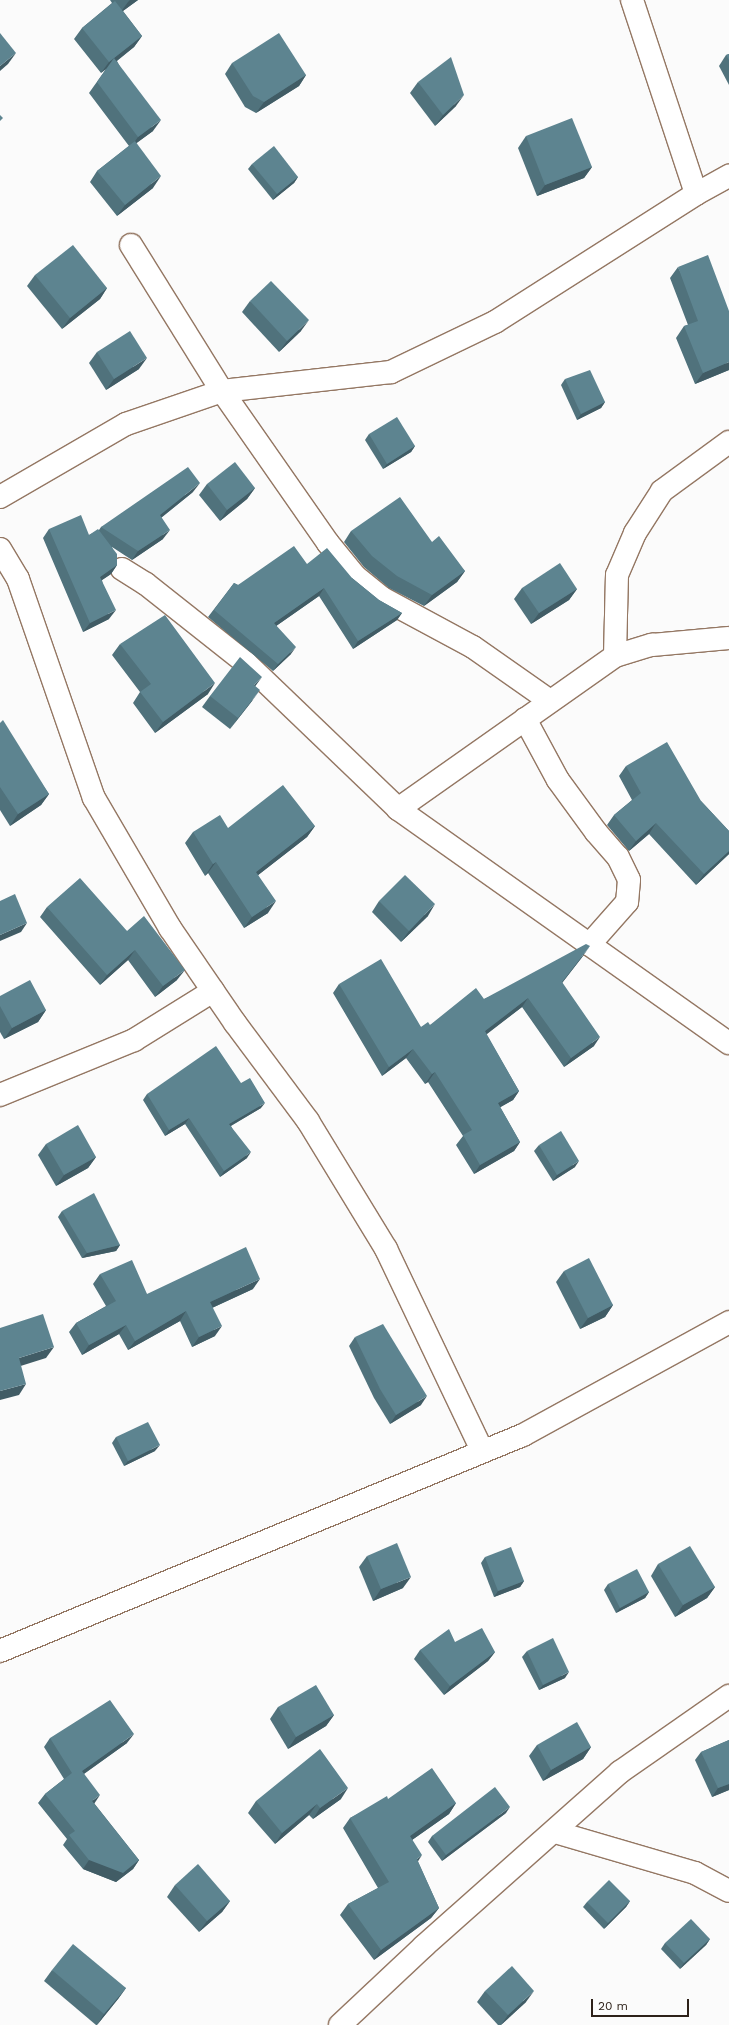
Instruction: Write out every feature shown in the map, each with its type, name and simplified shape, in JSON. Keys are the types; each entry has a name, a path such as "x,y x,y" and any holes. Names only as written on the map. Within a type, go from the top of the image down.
{"street":[{"path":"632,0 696,194"},
{"path":"0,497 126,424 222,391 391,372 494,322 696,194 729,176"},
{"path":"131,245 222,391 328,543 354,576 382,598 473,648 550,701"},
{"path":"615,656 617,575 635,533 662,491 729,442"},
{"path":"0,549 18,579 94,798 170,928 213,991 308,1121 386,1249 482,1450"},
{"path":"122,569 146,584 246,663 398,809 729,1043"},
{"path":"398,809 615,656 652,645 729,638"},
{"path":"525,719 558,780 596,832 618,857 628,880 627,902 589,945"},
{"path":"0,1095 134,1040 213,991"},
{"path":"0,1651 482,1450 523,1435 565,1414 729,1322"},
{"path":"340,2025 424,1946 555,1832 620,1772 729,1696"},
{"path":"555,1832 688,1870 729,1891"}],"building":[{"path":"115,1 142,36 109,62 82,28"},
{"path":"0,33 16,53 0,66"},
{"path":"279,33 306,75 264,102 253,96 232,63"},
{"path":"451,57 464,95 443,115 418,82"},
{"path":"114,58 161,120 138,137 97,82"},
{"path":"572,118 592,167 545,185 526,136"},
{"path":"135,141 161,176 125,205 97,171"},
{"path":"274,146 298,177 277,194 252,164"},
{"path":"73,245 107,288 70,318 35,275"},
{"path":"708,255 729,311 729,362 703,373 684,326 698,321 678,267"},
{"path":"271,281 309,320 287,341 250,301"},
{"path":"130,331 147,358 114,379 97,352"},
{"path":"590,370 605,402 581,414 565,379"},
{"path":"397,417 415,446 387,464 369,434"},
{"path":"235,462 255,488 227,510 207,484"},
{"path":"188,467 200,483 160,515 170,530 138,551 101,527"},
{"path":"400,497 432,542 439,536 465,571 432,595 397,576 372,556 351,531"},
{"path":"81,515 89,535 98,529 117,554 117,565 100,577 116,610 90,623 49,529"},
{"path":"294,546 307,564 327,548 352,578 379,600 402,613 358,641 324,588 274,623 296,647 278,664 214,610 234,583 238,585"},
{"path":"560,563 577,589 539,613 522,588"},
{"path":"165,615 215,683 163,722 140,692 151,684 120,644"},
{"path":"240,657 262,677 254,685 260,690 238,718 210,696"},
{"path":"3,720 49,794 18,814 0,787 0,723"},
{"path":"667,742 701,801 729,831 729,851 704,874 656,823 636,841 614,815 641,793 626,766"},
{"path":"283,785 315,826 256,872 276,901 252,917 216,862 213,864 193,832 220,815 228,828"},
{"path":"405,875 435,904 409,931 379,901"},
{"path":"80,878 127,931 144,916 185,970 163,986 135,950 107,975 47,907"},
{"path":"15,894 27,923 0,935 0,901"},
{"path":"586,944 590,946 562,982 600,1037 571,1058 528,998 485,1031 519,1091 498,1103 520,1142 480,1165 463,1135 472,1130 435,1072 432,1074 413,1049 389,1067 339,984 381,959 421,1027 428,1022 430,1025 476,988 484,999"},
{"path":"30,980 46,1010 12,1028 0,1006 0,996"},
{"path":"216,1046 241,1083 250,1078 265,1103 229,1124 251,1152 224,1171 189,1118 169,1130 147,1094"},
{"path":"78,1125 96,1157 64,1175 46,1144"},
{"path":"561,1131 579,1161 557,1175 539,1145"},
{"path":"94,1193 120,1245 87,1253 62,1211"},
{"path":"246,1247 260,1279 210,1302 222,1326 199,1337 186,1311 135,1341 126,1325 89,1345 76,1323 116,1301 100,1274 132,1260 147,1294"},
{"path":"589,1258 613,1305 588,1318 564,1271"},
{"path":"43,1314 54,1347 19,1358 26,1384 0,1391 0,1328"},
{"path":"383,1324 427,1396 396,1415 380,1389 355,1337"},
{"path":"148,1422 160,1445 128,1461 116,1437"},
{"path":"397,1543 411,1577 381,1589 367,1556"},
{"path":"690,1546 715,1587 683,1605 658,1564"},
{"path":"511,1547 524,1581 498,1591 485,1557"},
{"path":"637,1569 649,1592 620,1608 608,1584"},
{"path":"482,1628 495,1652 450,1686 420,1650 449,1629 455,1642"},
{"path":"553,1638 569,1672 543,1685 527,1651"},
{"path":"316,1685 334,1715 296,1737 278,1707"},
{"path":"110,1700 134,1734 82,1771 100,1795 92,1801 139,1860 123,1873 89,1860 69,1835 75,1831 45,1794 72,1773 50,1738"},
{"path":"577,1722 591,1747 551,1770 537,1745"},
{"path":"729,1740 729,1784 718,1788 701,1752"},
{"path":"320,1749 348,1788 320,1808 317,1804 282,1833 256,1801"},
{"path":"432,1768 456,1803 410,1836 422,1855 417,1859 439,1908 381,1950 348,1904 389,1882 350,1818 387,1796 388,1799"},
{"path":"495,1787 510,1807 446,1855 432,1836"},
{"path":"198,1864 230,1901 207,1921 175,1885"},
{"path":"609,1880 630,1901 608,1923 587,1902"},
{"path":"691,1919 710,1939 684,1963 665,1943"},
{"path":"73,1944 126,1988 104,2014 52,1970"},
{"path":"512,1966 534,1991 508,2015 485,1991"}]}
